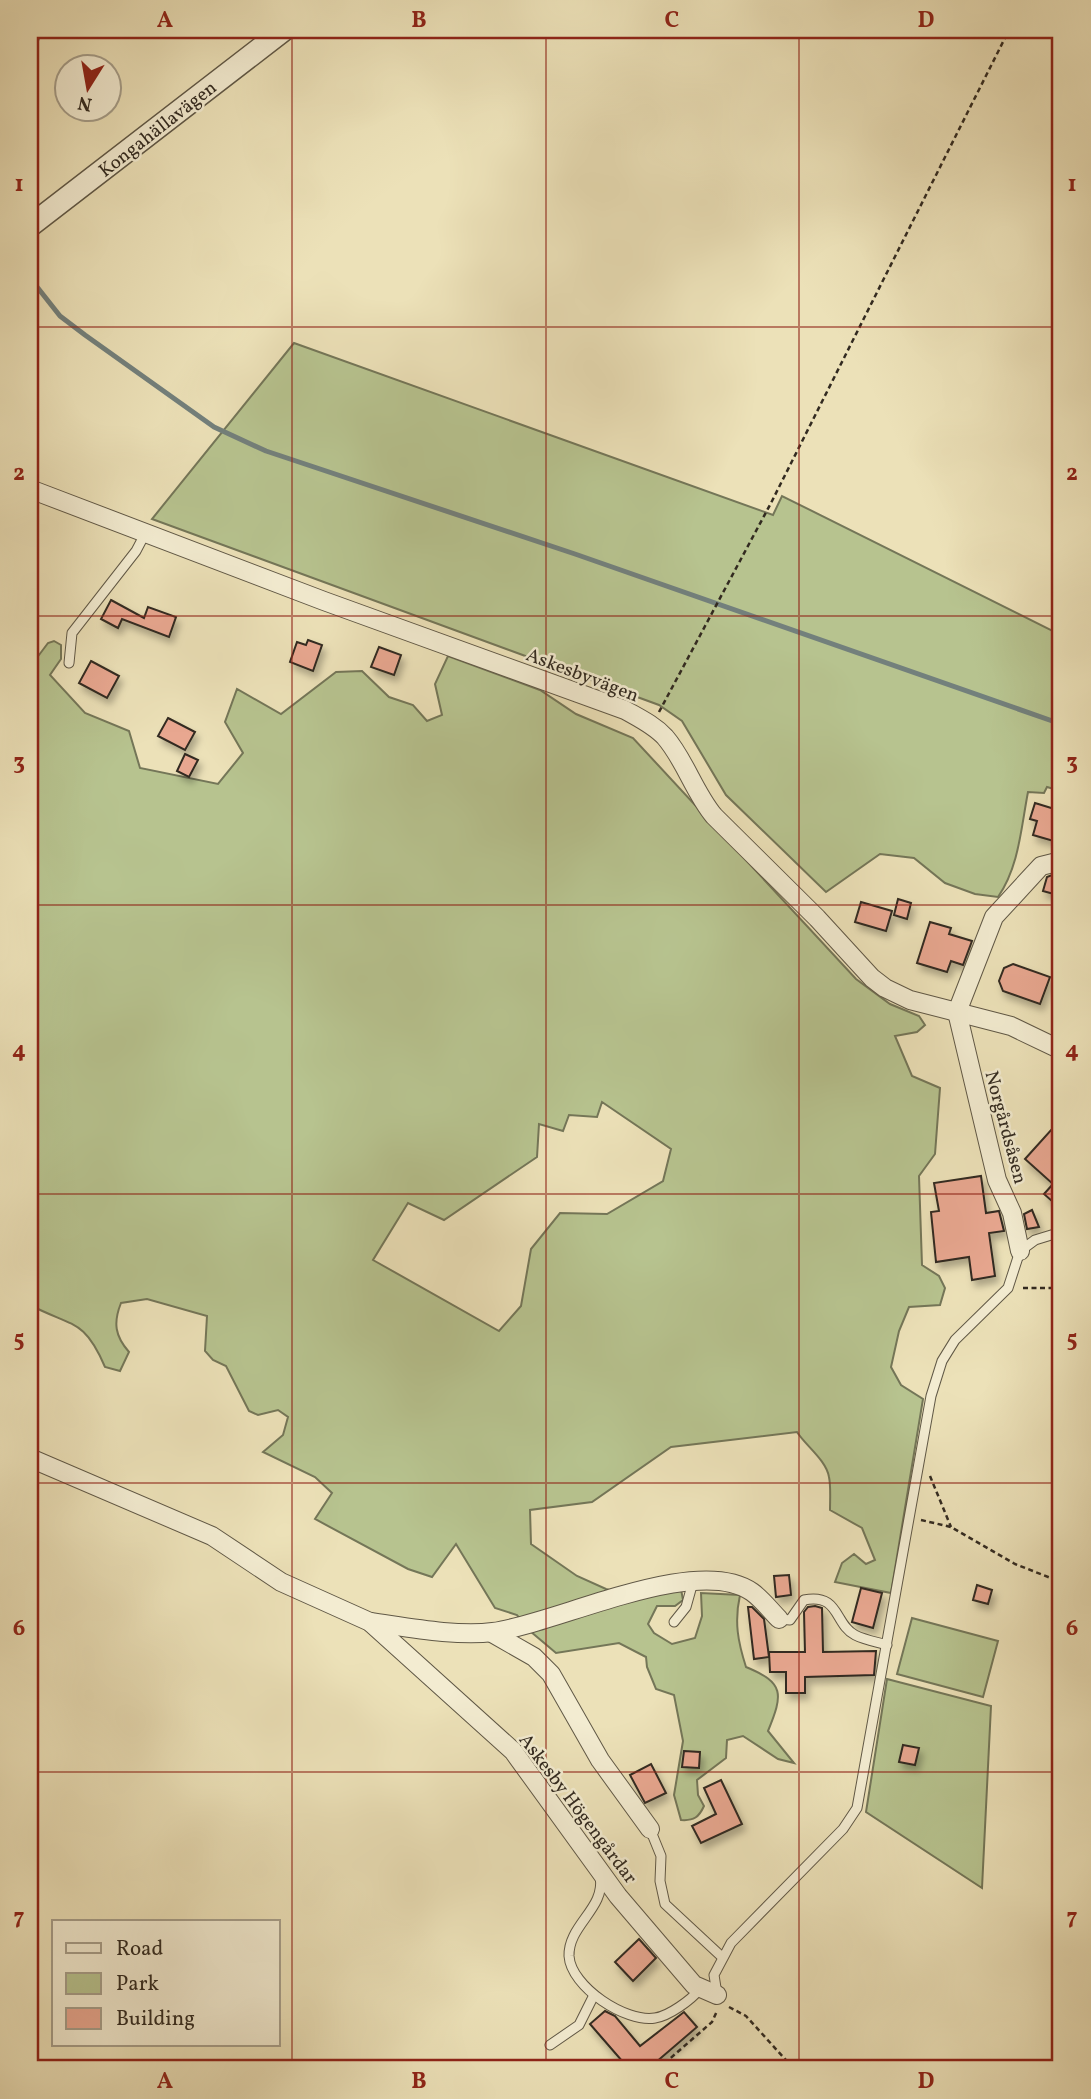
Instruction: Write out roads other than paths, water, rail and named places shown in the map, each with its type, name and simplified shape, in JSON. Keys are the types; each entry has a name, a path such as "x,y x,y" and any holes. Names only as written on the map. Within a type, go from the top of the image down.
{"street":[{"name":"Kongahällavägen","path":"30,226 284,30"},
{"name":"Askesbyvägen","path":"30,489 324,601 625,710 652,725 674,749 700,799 714,816 872,978 899,996 1011,1027 1061,1051"},
{"path":"957,1012 994,917 1041,866 1061,861"},
{"name":"Norgårdsåsen","path":"957,1012 997,1180 1012,1213 1020,1251"},
{"name":"Askesby Högengårdar","path":"30,1458 212,1536 281,1582 370,1622 446,1631 492,1633 646,1589 718,1581 751,1591 779,1619"},
{"name":"Askesby Högengårdar","path":"370,1622 513,1751 562,1815 599,1872 686,1977 709,1992"},
{"name":"Askesby Högengårdar","path":"492,1633 534,1657 551,1674 600,1760 650,1829"}],"lane":[{"path":"69,663 72,633 136,551 146,532"},
{"path":"599,1872 599,1893 572,1938 569,1956 572,1969 594,1995 629,2014 652,2019 709,1992 722,1957 762,1910 843,1829 857,1808 930,1396 942,1361 955,1340 1008,1288 1020,1251 1035,1240 1061,1232"},
{"path":"674,1622 686,1607 693,1582"},
{"path":"779,1619 790,1620 804,1600 820,1599 832,1606 855,1635 887,1645"},
{"path":"650,1829 661,1856 660,1881 665,1904 722,1957"},
{"path":"550,2045 579,2025 594,1995"}],"waterway":[{"path":"30,56 41,30"},
{"path":"30,278 60,316 85,335 214,427 266,451 575,554 1061,724"}]}
